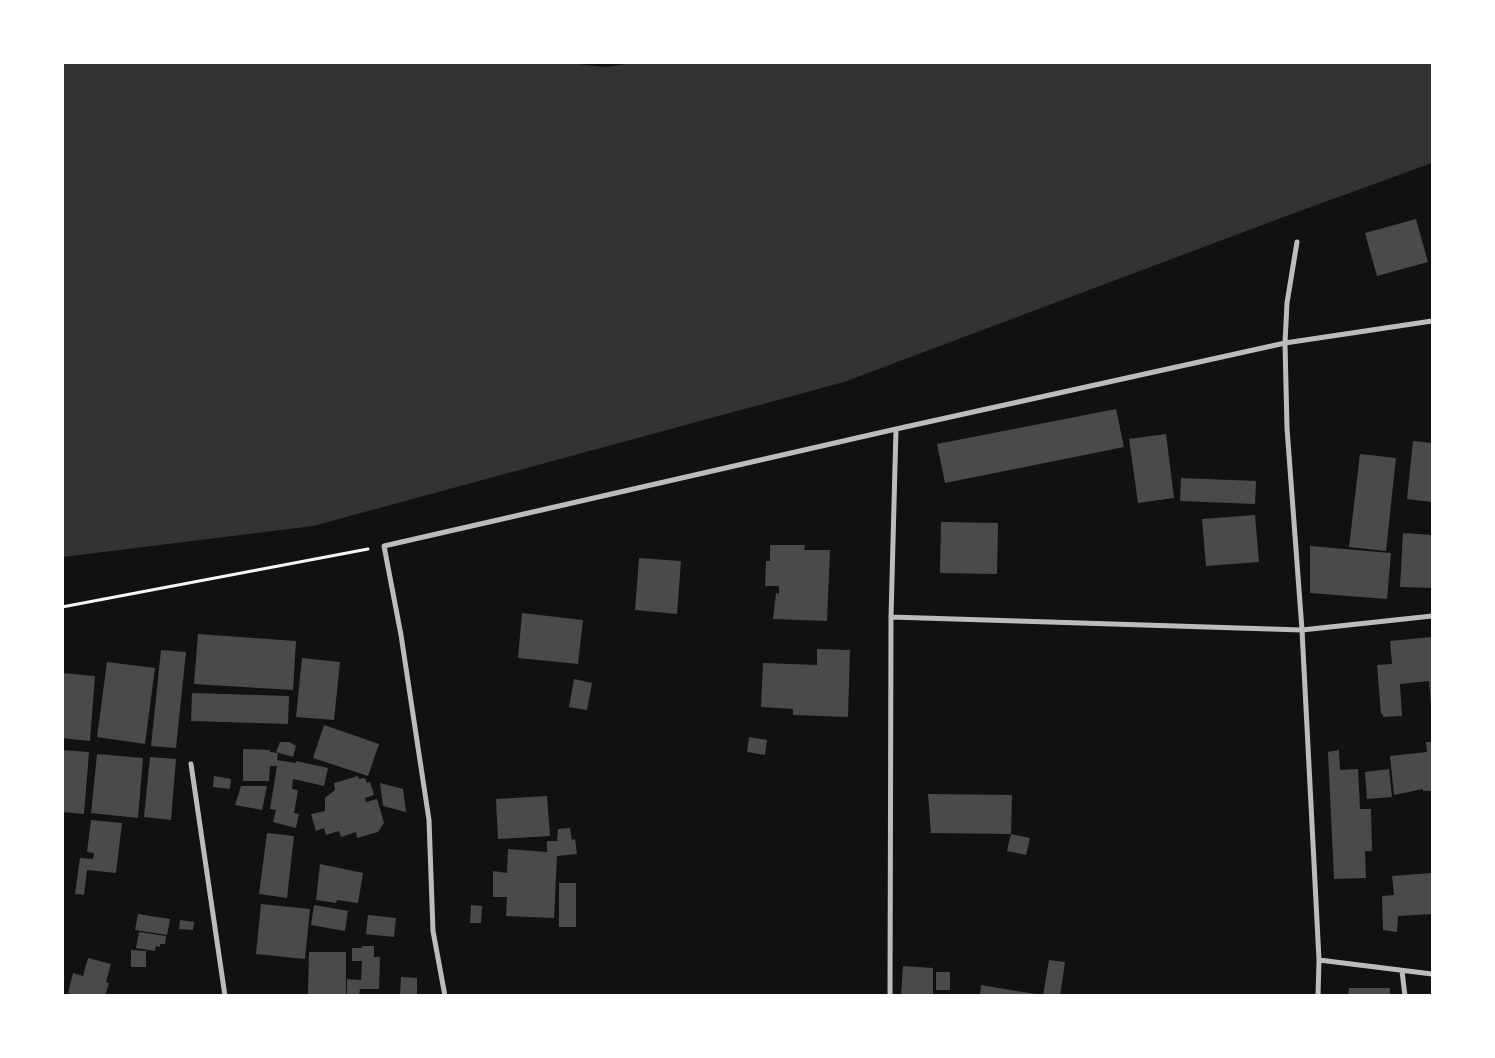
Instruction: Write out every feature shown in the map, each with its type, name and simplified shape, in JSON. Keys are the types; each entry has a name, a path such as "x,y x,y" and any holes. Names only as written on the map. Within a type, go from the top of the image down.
{"street":[{"path":"1297,242 1287,303 1285,343 1287,428 1302,630 1319,960 1318,996"},
{"path":"445,996 433,932 429,820 401,634 384,546 896,429 1285,343 1432,321"},
{"path":"890,996 891,617 896,429"},
{"path":"891,617 1302,630 1432,616"},
{"path":"191,764 225,996"},
{"path":"1319,960 1432,974"},
{"path":"1402,971 1405,996"}],"path":[{"path":"62,607 384,546"}],"shaded area":[{"path":"641,62 1432,63 1432,163 844,382 313,526 63,557 63,63 569,63 606,67"}],"building":[{"path":"1416,219 1428,262 1377,276 1365,233"},
{"path":"1116,409 1124,447 945,483 937,444"},
{"path":"1166,434 1174,498 1138,503 1129,439"},
{"path":"1413,441 1432,443 1432,502 1407,499"},
{"path":"1360,454 1396,458 1386,551 1349,547"},
{"path":"1181,478 1256,481 1255,504 1180,501"},
{"path":"1255,515 1259,562 1206,566 1202,519"},
{"path":"941,522 998,523 997,574 940,573"},
{"path":"1403,533 1432,535 1432,588 1400,587"},
{"path":"770,545 805,545 804,550 830,550 827,621 773,619 776,593 779,594 779,586 765,586 766,561 770,561"},
{"path":"1310,546 1391,553 1387,599 1310,593"},
{"path":"639,558 681,561 677,614 635,610"},
{"path":"522,613 583,620 578,664 518,658"},
{"path":"198,634 296,641 293,690 194,684"},
{"path":"1432,637 1432,705 1429,681 1400,684 1402,716 1383,717 1383,714 1381,714 1377,665 1392,664 1390,641"},
{"path":"817,649 850,650 848,717 793,715 793,709 761,707 763,663 817,665"},
{"path":"161,650 186,652 176,748 151,746"},
{"path":"302,658 340,662 334,720 296,717"},
{"path":"107,662 155,668 145,744 97,737"},
{"path":"62,673 95,676 90,741 62,738"},
{"path":"574,679 592,683 587,710 569,707"},
{"path":"192,693 289,696 288,724 191,721"},
{"path":"324,725 379,744 368,776 313,758"},
{"path":"749,737 767,740 765,755 747,752"},
{"path":"280,742 289,742 296,746 293,757 276,752"},
{"path":"1426,742 1432,742 1432,791 1423,791 1423,789 1394,795 1390,756 1427,752"},
{"path":"243,749 270,750 270,752 278,753 277,760 296,763 296,761 328,768 324,786 293,779 292,789 298,790 294,813 299,814 296,828 273,822 276,810 270,809 277,766 270,766 269,781 243,781"},
{"path":"62,750 89,752 84,814 62,812"},
{"path":"1339,750 1340,770 1358,769 1360,809 1371,809 1372,851 1365,851 1366,878 1334,879 1328,752"},
{"path":"97,754 143,758 138,818 91,813"},
{"path":"150,757 176,759 171,820 144,817"},
{"path":"1389,769 1392,797 1367,799 1365,772"},
{"path":"214,776 231,779 230,789 213,787"},
{"path":"358,776 359,779 365,778 367,783 370,782 374,795 365,798 366,802 377,799 384,823 378,832 357,838 356,832 341,837 339,831 326,835 324,828 316,831 311,814 325,811 325,798 335,790 334,783"},
{"path":"380,783 403,789 406,812 383,806"},
{"path":"241,786 267,786 262,810 235,805"},
{"path":"928,794 1012,795 1011,834 931,833"},
{"path":"547,796 550,836 498,839 496,799"},
{"path":"91,820 122,823 116,873 87,870 84,895 75,894 80,858 93,859 94,853 87,852"},
{"path":"570,828 572,840 575,839 577,854 557,856 554,918 506,916 507,897 493,897 493,871 507,873 508,849 547,852 547,841 557,841 558,829"},
{"path":"267,833 294,836 287,898 259,894"},
{"path":"1011,834 1030,838 1026,855 1007,851"},
{"path":"320,864 363,873 358,903 337,900 336,903 316,900"},
{"path":"1432,873 1432,914 1398,916 1397,932 1383,930 1382,896 1394,895 1392,876"},
{"path":"559,883 576,883 576,927 559,927"},
{"path":"261,904 310,909 305,959 256,954"},
{"path":"314,905 348,911 345,931 311,925"},
{"path":"471,905 482,906 481,923 470,923"},
{"path":"138,914 170,919 167,935 135,930"},
{"path":"368,915 396,918 394,937 366,934"},
{"path":"180,920 194,922 193,930 179,929"},
{"path":"139,932 166,936 165,944 160,944 160,947 156,946 155,951 136,948"},
{"path":"362,946 374,946 374,957 380,957 379,989 360,989 359,996 347,995 347,979 361,980 362,961 352,961 352,948 362,948"},
{"path":"131,950 146,951 146,967 131,967"},
{"path":"309,952 346,952 346,994 308,994"},
{"path":"88,958 111,964 106,982 109,983 105,996 80,996 68,993 73,973 83,976"},
{"path":"1049,960 1065,962 1060,996 1043,996"},
{"path":"903,966 933,968 933,995 901,996"},
{"path":"936,972 950,972 950,990 936,990"},
{"path":"401,977 417,978 417,996 400,996"},
{"path":"981,985 1036,994 1036,996 980,996"},
{"path":"1349,988 1390,988 1390,996 1348,996"}]}
